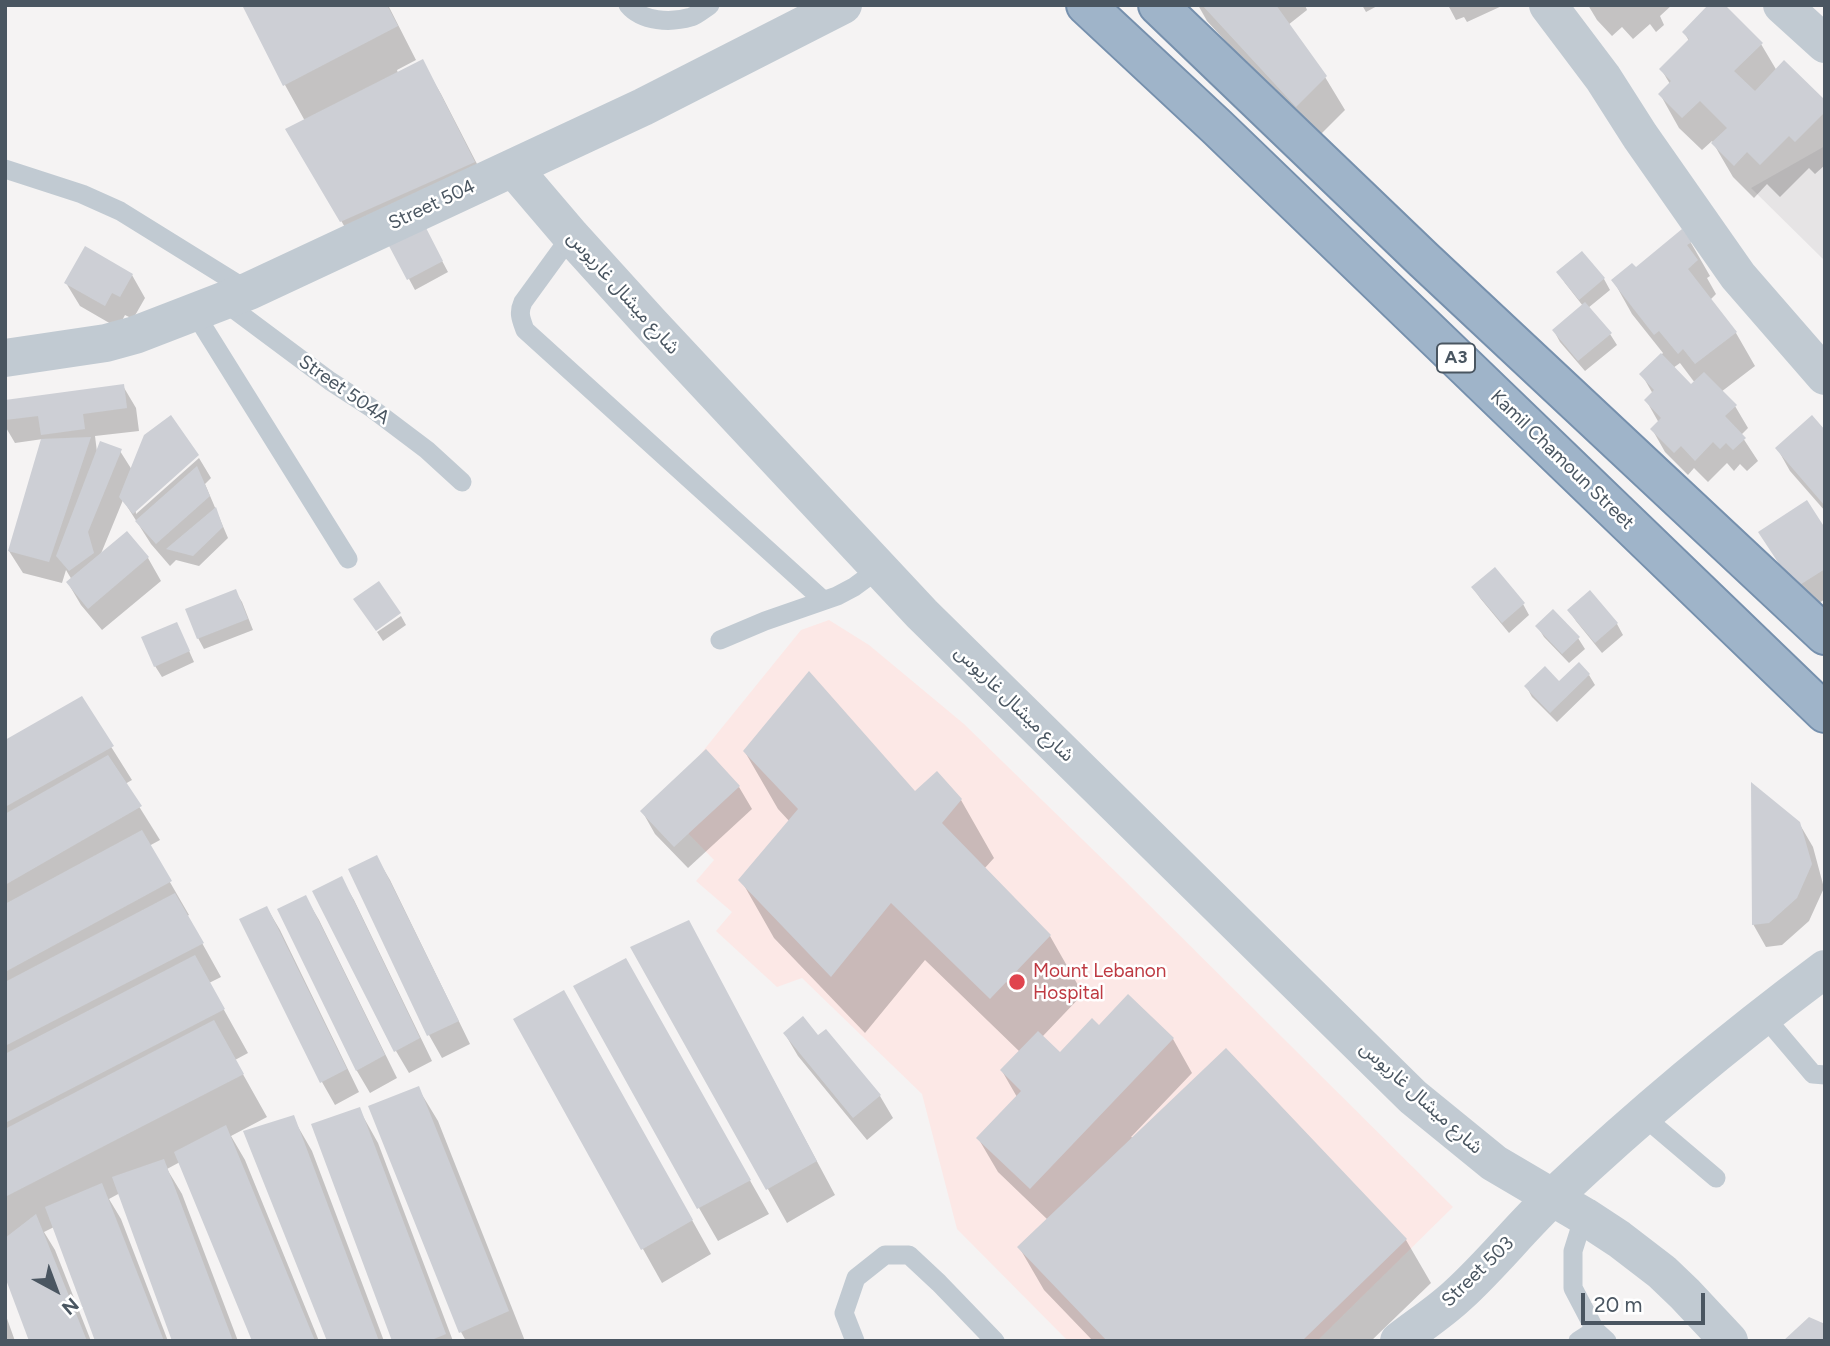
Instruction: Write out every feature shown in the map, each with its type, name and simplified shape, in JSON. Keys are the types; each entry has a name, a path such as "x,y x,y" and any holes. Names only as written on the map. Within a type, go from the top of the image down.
{"highway":[{"name":"Kamil Chamoun Street","path":"1086,5 1217,127 1825,713"},
{"name":"A3","path":"1158,5 1424,260 1825,635"}],"street":[{"name":"Street 504","path":"5,359 106,343 161,326 223,302 643,107 843,5"},
{"path":"1548,5 1603,78 1640,136 1738,276 1825,376"},
{"path":"1782,5 1825,44"},
{"name":"شارع ميشال غاريوس","path":"513,168 571,236 773,456 970,661 1413,1097 1493,1163 1619,1239 1662,1272 1729,1341"},
{"path":"1569,1207 1643,1116 1763,1015 1825,969"},
{"name":"Street 503","path":"1399,1341 1456,1297 1486,1268 1569,1207"}],"lane":[{"path":"628,5 635,13 666,21 693,16 710,5"},
{"name":"Street 504A","path":"5,169 82,194 120,211 223,302 370,407 462,482"},
{"path":"571,236 519,310 525,330 823,600"},
{"path":"223,302 348,559"},
{"path":"720,640 854,587 880,568"},
{"path":"1763,1015 1813,1074 1825,1075"},
{"path":"1643,1116 1716,1178"},
{"path":"1569,1207 1573,1288 1601,1335 1578,1341"},
{"path":"855,1341 844,1313 856,1278 885,1255 909,1255 995,1341"}],"shaded area":[{"path":"1825,146 1825,261 1751,188"},
{"name":"Mount Lebanon Hospital","path":"829,620 869,645 964,724 1453,1207 1317,1341 1068,1341 957,1229 922,1094 802,978 777,987 716,931 732,912 696,881 714,860 677,822 686,772 801,630"}],"building":[{"path":"242,5 387,5 398,26 283,86"},
{"path":"1202,5 1276,5 1327,76 1296,107"},
{"path":"1708,5 1725,5 1763,43 1734,71 1755,91 1784,60 1825,100 1825,112 1795,142 1789,136 1760,165 1747,152 1734,166 1711,143 1727,128 1700,101 1682,118 1658,94 1671,81 1659,69 1689,39 1682,32"},
{"path":"423,59 475,162 340,222 285,129"},
{"path":"424,224 443,261 407,280 388,244"},
{"path":"1682,229 1692,242 1687,245 1698,260 1688,269 1737,332 1695,364 1683,349 1678,354 1659,331 1654,335 1611,280 1632,263 1636,267"},
{"path":"85,246 133,274 120,297 112,293 105,306 64,283"},
{"path":"1582,251 1605,278 1579,300 1556,272"},
{"path":"1585,302 1612,333 1578,361 1552,330"},
{"path":"1661,353 1691,384 1704,372 1737,405 1725,416 1746,438 1733,450 1726,443 1720,449 1713,442 1695,461 1681,446 1674,453 1650,429 1661,418 1644,400 1654,390 1639,374"},
{"path":"124,384 127,408 83,414 85,429 41,435 38,416 5,420 5,400"},
{"path":"171,415 199,455 133,514 119,497 144,435"},
{"path":"1812,415 1825,430 1825,506 1775,448"},
{"path":"91,437 49,562 8,551 41,439"},
{"path":"100,441 122,449 88,532 94,553 69,571 56,556"},
{"path":"197,466 210,496 156,544 135,521"},
{"path":"1807,500 1825,528 1825,569 1795,588 1758,532"},
{"path":"216,507 223,527 193,556 166,549"},
{"path":"127,531 149,557 88,609 66,582"},
{"path":"1495,567 1525,603 1502,623 1471,587"},
{"path":"379,581 401,613 376,631 353,599"},
{"path":"236,589 248,619 197,639 185,609"},
{"path":"1590,590 1618,623 1595,643 1567,610"},
{"path":"1553,609 1580,637 1562,654 1535,626"},
{"path":"177,622 190,651 154,667 141,637"},
{"path":"1579,662 1590,674 1550,713 1524,686 1545,666 1559,681"},
{"path":"809,671 915,791 937,771 962,799 942,823 1051,935 990,999 891,903 831,977 738,880 798,809 743,751"},
{"path":"82,696 114,746 5,807 5,740"},
{"path":"706,749 740,786 674,847 640,811"},
{"path":"108,755 142,806 5,885 5,814"},
{"path":"1751,782 1800,822 1812,864 1797,898 1769,923 1752,925"},
{"path":"142,830 172,881 5,972 5,904"},
{"path":"377,855 459,1021 427,1036 348,869"},
{"path":"342,876 420,1038 394,1052 312,891"},
{"path":"175,893 204,943 5,1046 5,982"},
{"path":"306,895 385,1055 356,1071 277,909"},
{"path":"267,906 347,1069 320,1083 239,919"},
{"path":"689,920 817,1161 766,1190 630,947"},
{"path":"195,955 225,1009 5,1123 5,1054"},
{"path":"626,958 751,1180 697,1209 573,986"},
{"path":"564,990 693,1220 641,1250 513,1019"},
{"path":"1128,994 1174,1038 1030,1189 976,1138 1021,1091 1000,1070 1038,1031 1060,1052 1092,1018 1099,1025"},
{"path":"803,1016 818,1035 826,1029 881,1095 853,1118 783,1033"},
{"path":"214,1020 244,1074 5,1197 5,1129"},
{"path":"1226,1048 1407,1239 1302,1341 1107,1341 1017,1247"},
{"path":"419,1086 509,1311 459,1333 368,1106"},
{"path":"360,1107 446,1334 429,1341 392,1341 311,1124"},
{"path":"294,1115 379,1341 327,1341 243,1131"},
{"path":"226,1125 315,1341 252,1341 174,1152"},
{"path":"164,1159 233,1341 172,1341 112,1177"},
{"path":"102,1183 164,1341 95,1341 45,1207"},
{"path":"36,1214 87,1341 29,1341 5,1277 5,1238"},
{"path":"1809,1317 1825,1324 1825,1341 1783,1341"}],"place":[{"name":"Mount Lebanon Hospital","path":"1017,982"}]}
